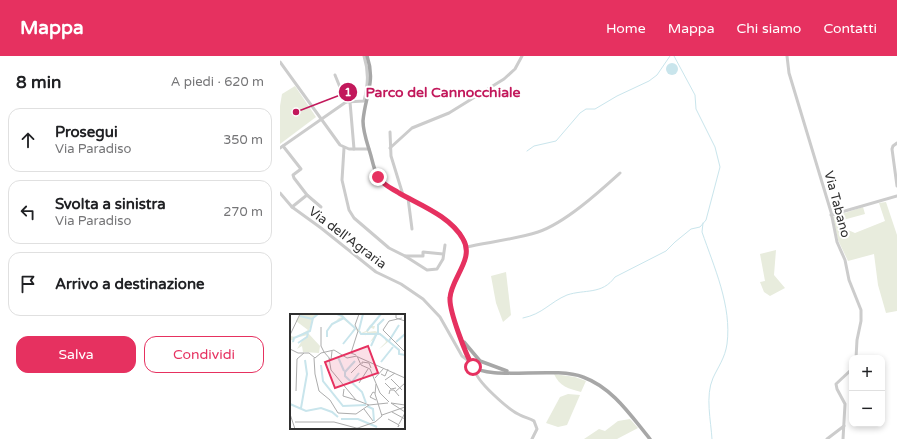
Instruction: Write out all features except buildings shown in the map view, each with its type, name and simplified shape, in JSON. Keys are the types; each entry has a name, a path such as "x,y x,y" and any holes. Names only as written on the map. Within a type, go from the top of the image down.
{"main road":[{"path":"367,56 371,73 371,82 365,112 364,128 369,149 380,180 447,221 463,238 466,247 465,259 455,281 450,299 450,307 471,363 475,368 490,372 561,372 590,380 609,392 650,439"},
{"path":"462,340 479,360 509,372"}],"street":[{"path":"321,206 307,195 294,175 301,169 281,147 321,118 348,102 364,101 368,79 367,66 364,56"},
{"path":"390,148 412,128 448,112 504,79 515,69 522,56"},
{"name":"Via Tabano","path":"787,56 789,73 831,215 837,242 846,260 849,280 861,310 856,355"},
{"path":"280,62 282,67 336,140 344,148 369,149"},
{"path":"335,74 348,102 354,149"},
{"path":"390,132 390,148 393,164 403,195"},
{"path":"897,143 892,149 897,186"},
{"path":"344,148 342,180 350,210 354,218 389,248 405,256 422,268 432,271 437,269 445,245"},
{"path":"466,247 539,232 555,224 620,173"},
{"name":"Via dell'Agraria","path":"280,193 292,207 376,272 401,284 422,299 440,317 462,356 471,363"},
{"path":"292,207 307,195"},
{"path":"831,215 897,196"},
{"path":"408,198 412,229"},
{"path":"405,256 423,256 423,252 443,254"},
{"path":"471,363 473,360 479,360 480,366 475,368 474,372 497,398 519,415 534,421 536,424 536,431 532,439"},
{"path":"843,439 845,404 836,388 836,384 849,372"},
{"path":"827,439 844,426"}],"shaded area":[{"path":"295,86 316,117 280,144 280,106 282,94"},
{"path":"886,202 897,235 897,311 886,313 878,285 874,254 848,261 838,240 833,217 863,207 865,214 843,220 848,230 855,233 885,221 879,203"},
{"path":"776,250 774,275 785,288 770,296 764,292 760,282 765,281 760,254"},
{"path":"506,272 511,315 503,322 496,303 491,276"},
{"path":"554,374 575,377 586,381 581,392 562,384"},
{"path":"568,394 580,395 567,425 558,427 546,423 560,397"},
{"path":"630,419 638,428 617,439 584,439 599,429 605,431 618,421"}],"water":[{"path":"670,63 674,63 678,69 674,75 670,75 666,71 666,67"}],"waterway":[{"path":"527,151 534,146 556,141 580,113 586,109 595,109 617,96 649,81 657,75 670,56"},
{"path":"523,318 536,314 567,295 605,287 615,277 666,251 691,229 700,227 706,220 720,167 715,147 696,109 695,95 674,56"},
{"path":"703,223 702,232 721,287 727,315 728,330 725,354 713,378 709,393 712,439"}],"place":[{"name":"Parco del Cannocchiale","path":"296,112"}],"route":[{"path":"378,177 382,183 447,221 463,238 467,253 451,292 450,307 466,355 473,367"}]}
